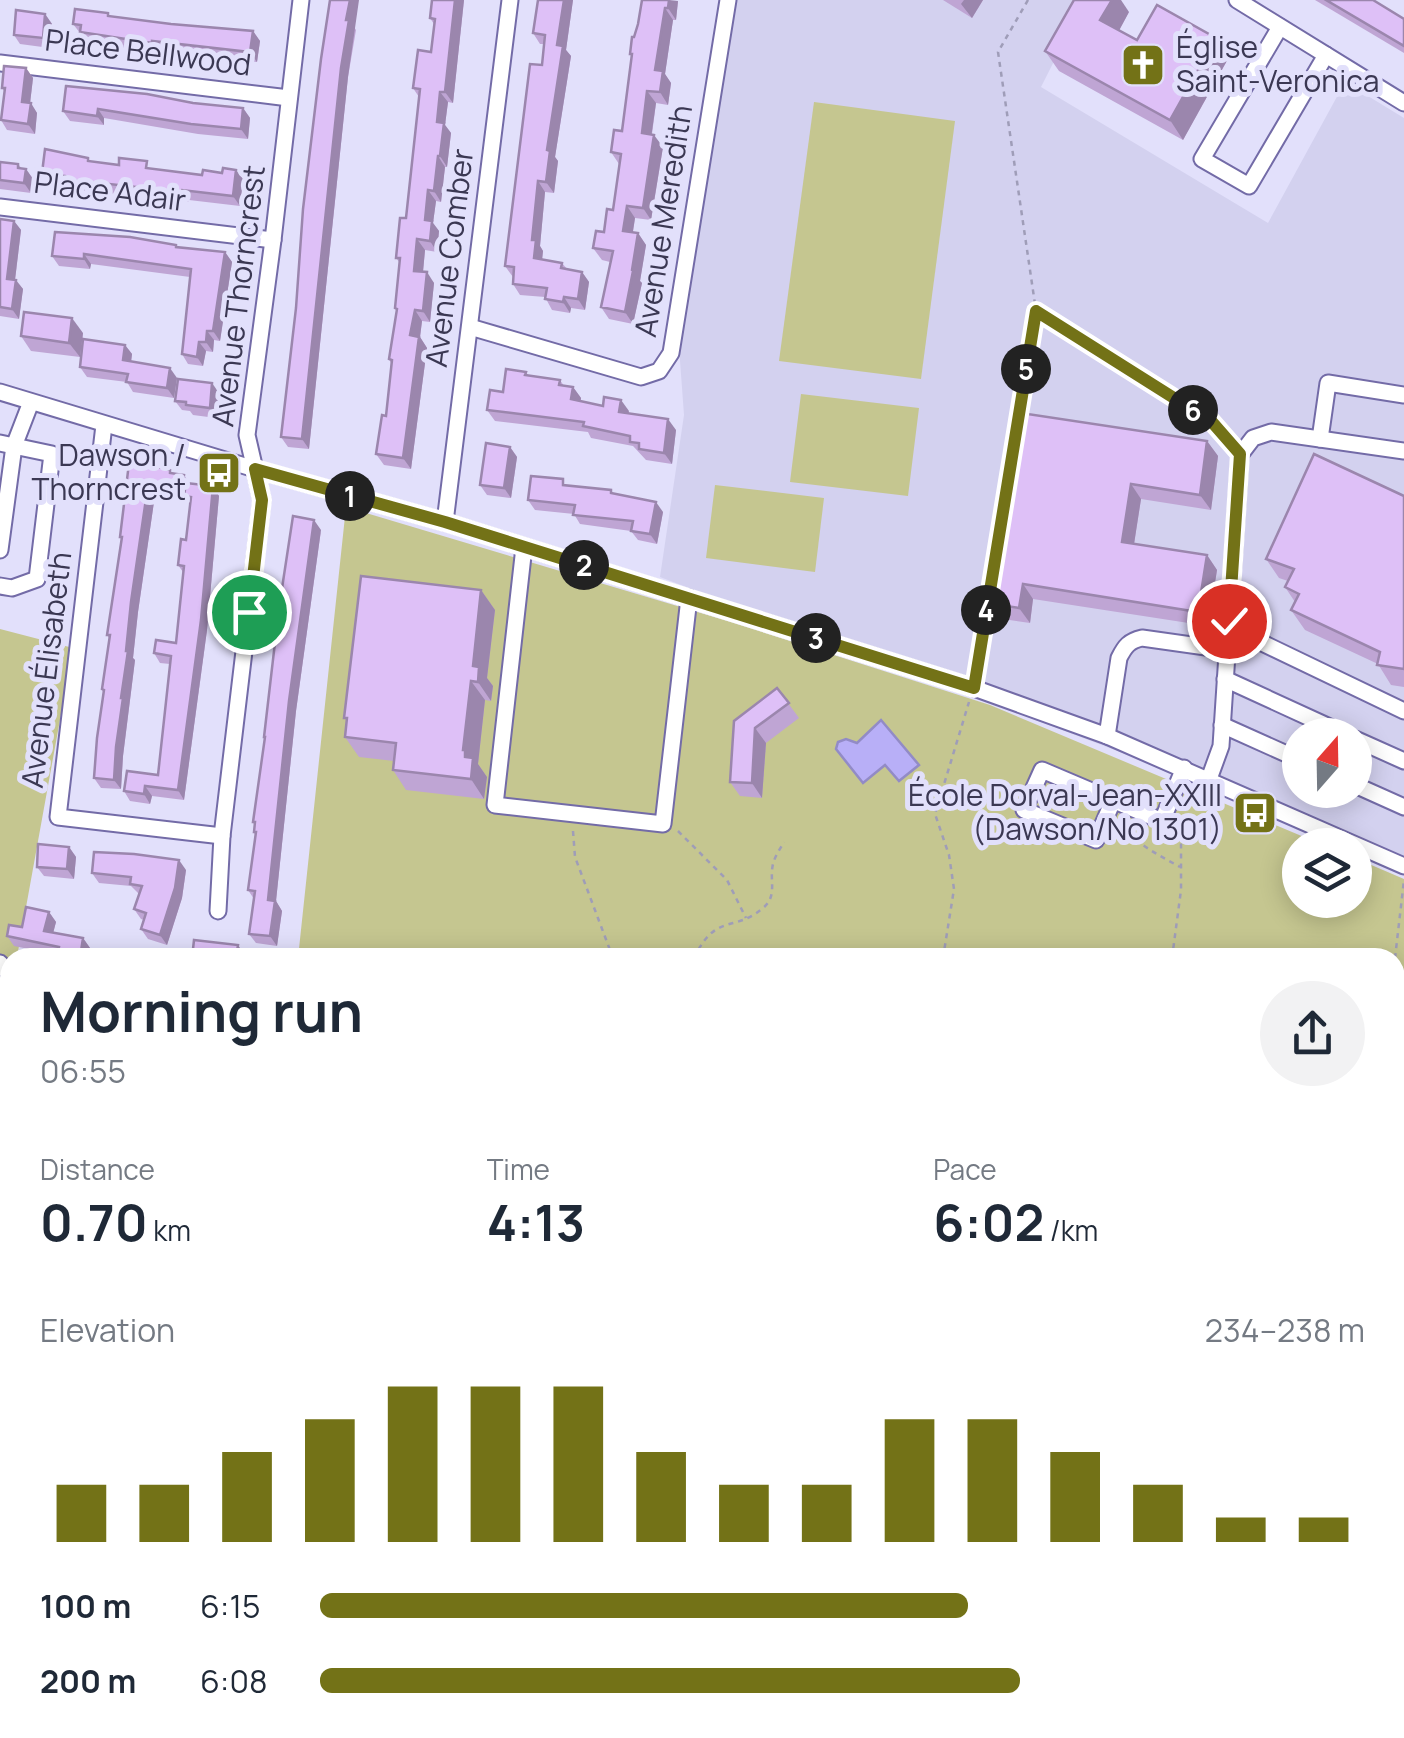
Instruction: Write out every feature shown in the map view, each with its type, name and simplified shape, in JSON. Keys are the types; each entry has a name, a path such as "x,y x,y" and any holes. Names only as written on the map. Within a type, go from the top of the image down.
{"street":[{"name":"Avenue Thorncrest","path":"218,910 222,836 262,500 247,434 301,0"},
{"name":"Avenue Comber","path":"445,522 510,0"},
{"name":"Avenue Meredith","path":"470,328 641,377 659,372 671,353 728,0"},
{"path":"1237,0 1404,103"},
{"path":"1280,27 1202,158 1248,186 1326,55"},
{"name":"Place Bellwood","path":"0,63 289,98"},
{"name":"Place Adair","path":"0,207 273,240"},
{"path":"1320,439 1328,384 1404,395"},
{"path":"0,392 445,522 974,688 1107,736 1404,866"},
{"path":"0,550 7,444 32,402"},
{"name":"Avenue Élisabeth","path":"104,424 58,817 222,836"},
{"path":"1209,779 1221,746 1240,454 1253,438 1272,432 1404,451"},
{"path":"0,586 12,588 36,578 52,454 7,444"},
{"path":"524,547 495,805 663,824 688,598"},
{"path":"1229,627 1404,711"},
{"path":"1107,736 1119,658 1132,640 1142,638 1227,650"},
{"path":"1226,679 1310,718"},
{"path":"1222,725 1282,752"},
{"path":"1372,746 1404,761"},
{"path":"1113,801 1096,840 1024,810 1042,770 1162,821 1184,768"},
{"path":"1372,793 1404,807"}],"path":[{"path":"1017,424 1036,311 998,52 1028,0"},
{"path":"1036,311 1212,422 1240,454"},
{"path":"945,948 954,889 935,814 974,688 989,594"},
{"path":"1171,800 1180,807 1181,868 1173,948"},
{"path":"1113,801 1118,820 1131,837 1181,868"},
{"path":"574,814 575,857 609,948"},
{"path":"663,824 676,829 727,880 746,918"},
{"path":"698,948 703,938 715,929 763,908 772,896 772,867 784,842"},
{"path":"1396,948 1404,879"}],"shaded area":[{"path":"734,0 1085,0 1041,87 1268,223 1345,82 1404,118 1404,860 1372,848 1372,828 1320,828 660,577 684,415 679,347"},
{"path":"881,720 919,765 899,781 885,765 863,783 836,749 838,742 846,739 857,743"}],"green space":[{"path":"814,102 955,121 921,379 779,361"},
{"path":"801,394 919,408 908,496 790,482"},
{"path":"715,485 824,498 815,572 706,558"},
{"path":"346,507 731,622 990,705 1283,828 1282,918 1372,918 1372,865 1404,879 1404,948 299,948"},
{"path":"0,629 73,648 19,948 0,948"}],"building":[{"path":"330,0 350,0 349,20 302,439 281,437 303,209"},
{"path":"432,0 455,0 445,92 440,92 437,122 444,123 440,156 434,191 428,190 425,220 432,221 430,241 417,239 414,271 427,272 423,311 415,310 410,335 419,337 403,458 376,454 382,415 386,416 397,309 400,218 406,218 420,89 413,88 418,50 431,52 435,19 430,18"},
{"path":"538,0 564,0 557,45 563,46 546,182 538,181 532,240 536,240 534,258 562,263 561,268 582,272 578,299 564,297 563,302 545,299 547,288 513,284 514,267 505,266 530,64 542,65 545,35 533,33"},
{"path":"642,0 669,0 655,70 663,71 660,92 647,91 642,133 654,135 643,208 627,206 623,231 638,233 625,312 601,307 613,251 593,248 596,231 604,232 607,209 613,210 621,154 611,152 614,130 622,131 632,37"},
{"name":"Église Saint-Veronica","path":"1074,0 1112,0 1100,20 1137,40 1157,5 1216,38 1170,120 1045,51"},
{"path":"1326,0 1373,0 1404,19 1404,46"},
{"path":"75,9 171,24 253,31 250,52 80,32 81,25 73,24"},
{"path":"16,10 45,14 43,38 14,35"},
{"path":"4,66 26,68 22,102 31,103 28,124 1,120"},
{"path":"66,86 243,108 241,129 98,109 97,116 63,111"},
{"path":"45,149 119,165 119,158 147,161 146,168 202,175 203,170 236,170 233,196 64,179 65,176 42,173"},
{"path":"0,162 26,169 24,183 0,180"},
{"path":"0,219 14,221 7,279 16,280 12,309 0,307"},
{"path":"55,232 130,237 225,252 213,331 207,331 206,342 199,342 197,357 182,354 191,269 84,254 84,259 52,256"},
{"path":"24,312 72,318 69,343 21,336"},
{"path":"83,339 125,345 123,360 170,368 167,388 126,382 128,374 80,367"},
{"path":"506,369 560,380 559,385 573,387 571,399 603,406 604,397 621,400 619,412 668,419 664,453 639,449 639,443 630,442 630,436 583,426 584,422 487,410 490,390 503,392"},
{"path":"178,379 212,383 210,408 175,401"},
{"path":"1015,412 1207,441 1200,495 1131,484 1122,542 1207,555 1198,612 1023,584 1019,608 986,603"},
{"path":"486,443 510,447 504,488 480,485"},
{"path":"1314,454 1404,496 1404,669 1377,665 1380,652 1291,610 1299,594 1285,587 1294,569 1266,559"},
{"path":"129,463 184,475 182,491 148,485 131,602 114,780 94,778"},
{"path":"531,476 563,479 563,485 611,490 656,502 650,534 631,531 633,521 573,515 575,505 528,500"},
{"path":"186,483 213,486 201,620 178,790 145,786 144,794 124,791 127,771 158,775 171,656 154,653 156,640 176,643 184,566 178,565 181,539 186,540 191,497 184,496"},
{"path":"293,516 314,520 289,701 268,900 275,901 270,936 249,934 255,891 248,890 256,832 253,822"},
{"path":"361,576 481,590 473,666 479,667 478,682 471,681 463,750 465,757 473,758 471,779 393,770 396,743 345,737"},
{"path":"777,688 789,703 755,728 752,783 730,782 734,721"},
{"path":"38,844 69,847 67,869 37,867"},
{"path":"94,852 179,860 160,935 141,929 146,913 134,909 142,886 130,884 131,877 92,873"},
{"path":"26,907 49,912 44,931 83,938 82,948 59,948 7,936 9,925 22,927"},
{"path":"194,940 238,945 238,948 193,948"}],"place":[{"name":"Église Saint-Veronica","path":"1143,65"},
{"name":"Dawson / Thorncrest","path":"219,473"},
{"name":"École Dorval-Jean-XXIII (Dawson/No 1301)","path":"1255,813"}],"route":[{"path":"249,612 262,500 255,469 445,522 974,688 1036,311 1212,422 1240,454 1229,621"}]}
